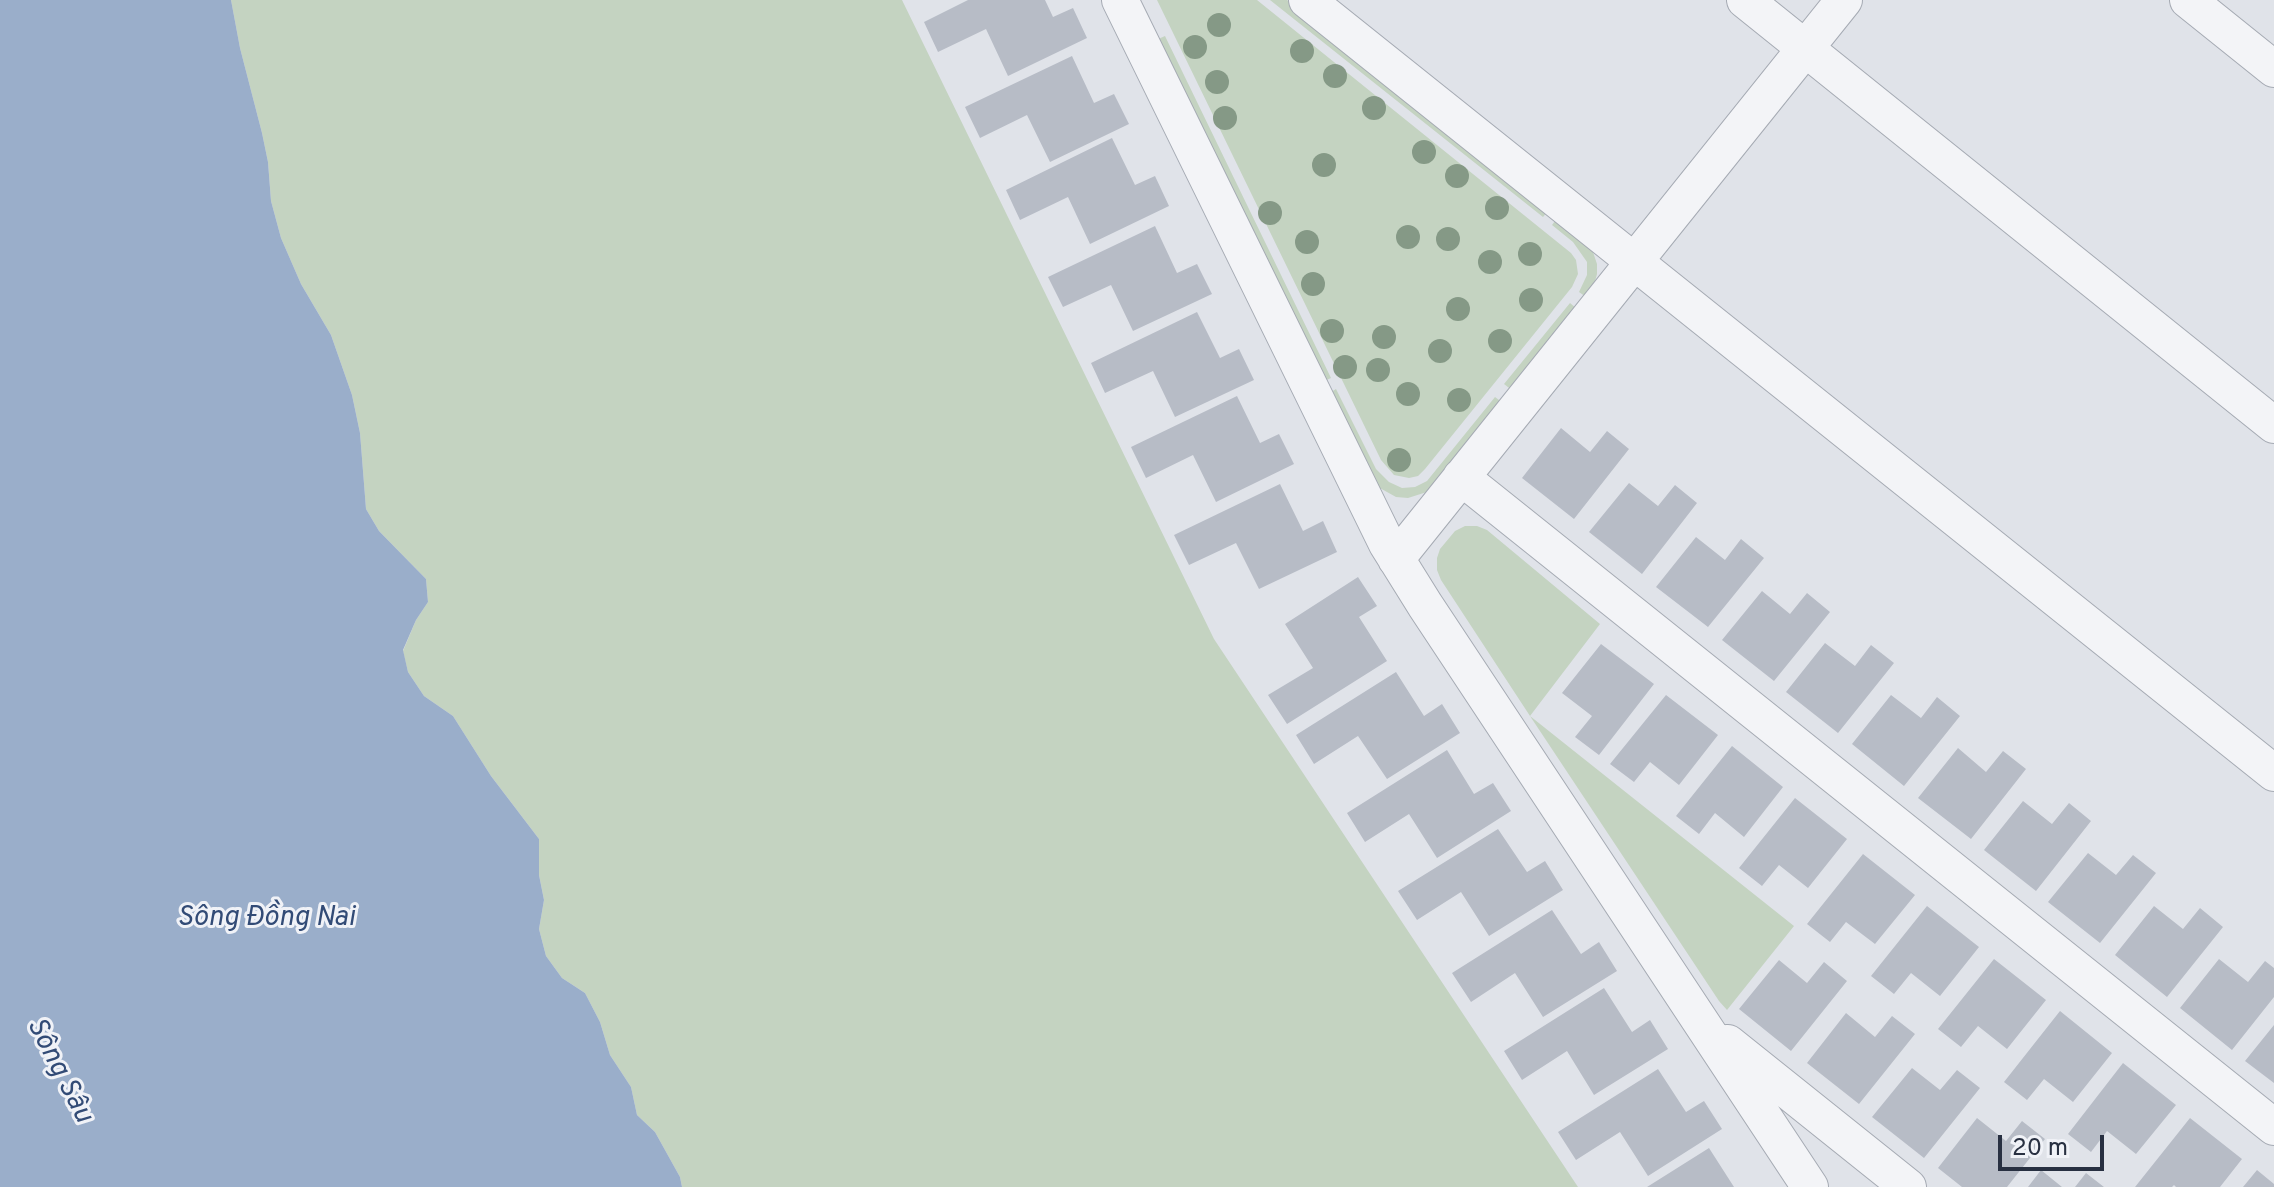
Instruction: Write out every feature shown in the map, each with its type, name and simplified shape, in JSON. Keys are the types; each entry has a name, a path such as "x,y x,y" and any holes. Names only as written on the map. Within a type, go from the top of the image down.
{"street":[{"path":"1120,0 1359,490 1396,559 1810,1187"},
{"path":"1307,0 2274,773"},
{"path":"1745,0 2274,425"},
{"path":"1396,559 1844,0"},
{"path":"2188,0 2274,69"},
{"path":"1461,477 2274,1127"},
{"path":"1701,1022 1908,1187"}],"green space":[{"path":"231,0 902,0 1214,639 1578,1187 682,1187 680,1177 655,1132 637,1115 631,1087 610,1055 600,1022 585,993 562,978 546,956 539,929 544,900 539,875 539,839 491,776 453,716 424,696 408,672 403,651 416,620 428,602 426,579 379,531 366,509 360,433 352,395 331,335 301,284 281,238 271,201 262,133"},
{"path":"1157,0 1257,0 1576,260 1578,274 1572,287 1418,476 1394,475 1381,460"},
{"path":"1270,0 1287,0 1549,210 1543,217"},
{"path":"1165,36 1331,378 1322,382 1156,40"},
{"path":"1558,217 1587,242 1593,252 1597,274 1586,297 1579,292 1587,275 1587,262 1573,242 1552,225"},
{"path":"1570,303 1577,309 1513,391 1504,384"},
{"path":"1336,389 1376,469 1389,482 1402,488 1415,487 1427,481 1495,397 1503,403 1430,491 1408,498 1396,497 1378,487 1328,394"},
{"path":"1465,526 1487,530 1600,624 1530,716 1437,570 1440,549 1455,531"},
{"path":"1530,716 1794,926 1727,1010 1719,1001"}],"water":[{"name":"Sông Đồng Nai","path":"0,0 231,0 262,133 271,201 281,238 301,284 331,335 352,395 360,433 366,509 379,531 426,579 428,602 403,650 408,672 424,696 453,716 491,776 539,839 539,875 544,900 539,929 546,956 562,978 585,993 600,1022 610,1055 631,1087 637,1115 655,1132 680,1177 682,1187 0,1187"}],"building":[{"path":"968,0 1045,0 1053,17 1073,8 1087,38 1008,76 986,29 938,52 924,22"},
{"path":"1072,56 1094,103 1114,94 1129,124 1050,162 1027,115 980,138 965,107"},
{"path":"1112,138 1135,185 1155,176 1169,206 1090,244 1068,197 1020,220 1006,190"},
{"path":"1155,226 1177,273 1197,264 1212,294 1133,331 1111,285 1063,307 1048,277"},
{"path":"1197,312 1220,358 1239,349 1254,380 1175,417 1153,371 1105,393 1091,363"},
{"path":"1237,396 1260,443 1279,434 1294,464 1216,502 1193,455 1146,478 1131,447"},
{"path":"1561,428 1590,452 1607,431 1629,449 1574,519 1522,478"},
{"path":"1629,483 1658,506 1675,485 1697,503 1642,574 1589,532"},
{"path":"1280,484 1303,531 1323,521 1337,552 1259,589 1236,543 1189,565 1174,535"},
{"path":"1696,537 1725,560 1741,539 1764,558 1708,627 1656,587"},
{"path":"1358,577 1377,606 1359,617 1387,661 1287,724 1268,695 1313,668 1285,624"},
{"path":"1762,591 1790,614 1807,593 1830,612 1774,681 1722,640"},
{"path":"1825,643 1855,666 1871,645 1894,663 1838,733 1786,692"},
{"path":"1601,644 1654,684 1599,755 1575,737 1592,716 1562,693"},
{"path":"1396,672 1424,716 1442,704 1460,733 1387,779 1358,736 1314,764 1296,735"},
{"path":"1666,695 1718,735 1679,785 1650,762 1634,782 1610,764"},
{"path":"1891,695 1921,718 1937,697 1960,716 1904,786 1852,744"},
{"path":"1732,746 1783,787 1744,837 1715,813 1699,834 1676,816"},
{"path":"1958,748 1986,772 2003,751 2026,769 1971,839 1918,798"},
{"path":"1447,750 1474,794 1493,783 1511,811 1437,858 1409,814 1365,842 1347,813"},
{"path":"1795,798 1847,839 1808,888 1779,865 1762,886 1739,868"},
{"path":"2023,801 2052,824 2069,803 2091,821 2036,891 1984,850"},
{"path":"1498,829 1527,872 1545,861 1563,890 1489,936 1461,892 1417,920 1398,891"},
{"path":"2088,853 2116,875 2133,855 2156,873 2100,943 2048,902"},
{"path":"1863,854 1915,895 1875,944 1846,922 1830,942 1807,924"},
{"path":"1927,906 1979,947 1940,996 1911,973 1894,994 1871,976"},
{"path":"2154,906 2183,929 2200,908 2223,927 2167,997 2115,955"},
{"path":"1552,910 1581,954 1599,942 1617,971 1543,1017 1515,973 1471,1002 1452,973"},
{"path":"1994,959 2046,1000 2007,1049 1978,1026 1961,1047 1938,1029"},
{"path":"2219,959 2248,982 2265,961 2274,968 2274,997 2232,1050 2180,1008"},
{"path":"1779,960 1807,983 1824,962 1847,981 1791,1051 1739,1009"},
{"path":"1604,988 1632,1032 1650,1020 1668,1049 1594,1095 1567,1051 1522,1080 1504,1051"},
{"path":"2060,1011 2112,1053 2073,1102 2044,1079 2027,1100 2004,1082"},
{"path":"1846,1013 1875,1037 1892,1016 1915,1034 1859,1104 1807,1063"},
{"path":"2274,1025 2274,1083 2245,1061"},
{"path":"2123,1063 2176,1105 2136,1154 2107,1131 2091,1152 2068,1134"},
{"path":"1912,1068 1940,1090 1957,1070 1980,1088 1924,1158 1872,1117"},
{"path":"1658,1069 1686,1112 1704,1101 1722,1129 1648,1176 1620,1132 1576,1160 1558,1132"},
{"path":"1977,1118 2006,1141 2022,1121 2045,1139 2007,1187 1962,1187 1938,1168"},
{"path":"2190,1118 2242,1159 2220,1187 2135,1187"},
{"path":"1709,1148 1734,1187 1647,1187"},
{"path":"2041,1170 2062,1187 2028,1187"},
{"path":"2257,1170 2274,1184 2274,1187 2243,1187"},
{"path":"2086,1173 2104,1187 2075,1187"}],"water label":[{"name":"Sông Sâu","path":"58,1071"}]}
